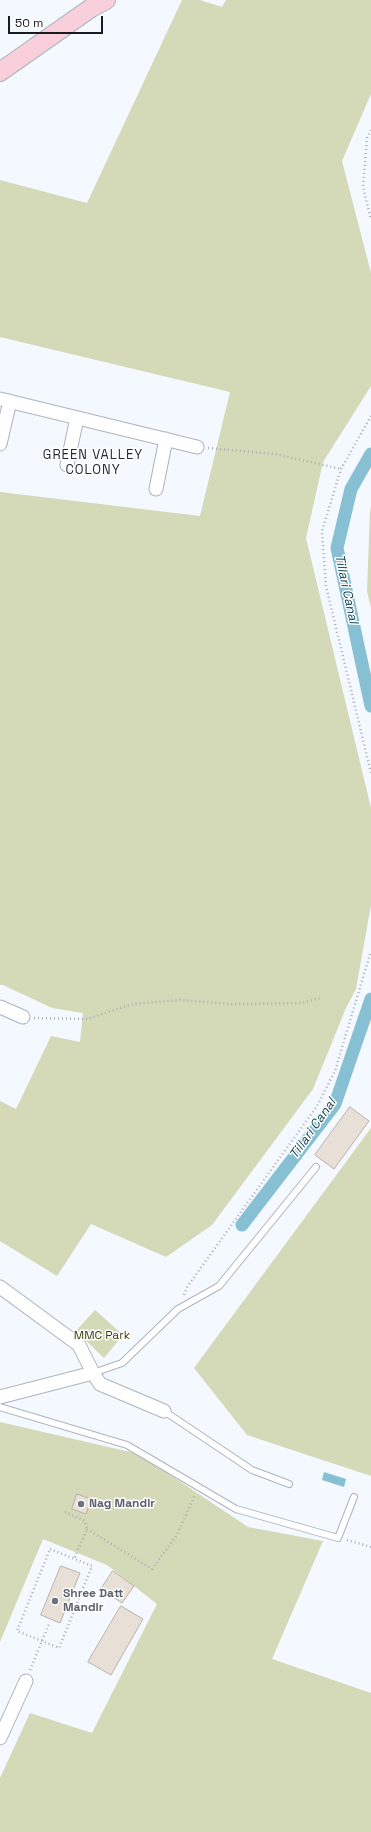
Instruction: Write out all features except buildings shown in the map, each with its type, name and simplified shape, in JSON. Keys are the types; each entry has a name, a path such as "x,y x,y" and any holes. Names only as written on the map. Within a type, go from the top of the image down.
{"main road":[{"path":"0,72 91,8 106,0"}],"street":[{"path":"0,444 5,400 197,447"},
{"path":"67,465 76,418"},
{"path":"156,489 166,439"},
{"path":"0,1007 23,1017"},
{"path":"0,1287 79,1345 100,1384 164,1411"},
{"path":"0,1397 93,1373"},
{"path":"0,1738 26,1681"}],"lane":[{"path":"93,1373 122,1363 178,1309 219,1286 316,1167"},
{"path":"0,1407 127,1445 236,1509 338,1538 354,1497"},
{"path":"164,1411 252,1470 289,1484"}],"path":[{"path":"371,130 367,138 363,187 371,220"},
{"path":"371,416 341,469 322,531 326,586 371,773"},
{"path":"197,447 275,454 341,469"},
{"path":"178,1309 187,1287 317,1106 335,1071 371,951"},
{"path":"23,1017 86,1019 133,1004 180,1000 230,1004 302,1003 320,998"},
{"path":"87,1529 152,1569 177,1535 198,1487"},
{"path":"66,1512 85,1521 87,1529 74,1559"},
{"path":"338,1538 371,1547"},
{"path":"50,1549 74,1559 92,1566 59,1648 17,1631 50,1549"},
{"path":"26,1681 49,1624"}],"green space":[{"path":"182,0 200,0 222,7 226,0 371,0 371,94 342,161 371,273 371,386 323,462 306,538 371,808 371,905 356,989 346,1008 313,1089 212,1225 166,1257 91,1224 57,1276 0,1241 0,1101 16,1109 51,1036 80,1042 83,1013 52,1008 3,985 0,985 0,492 200,516 230,392 0,337 0,180 87,203"},
{"path":"371,507 371,608 367,591"},
{"path":"371,1128 371,1476 247,1435 194,1368"},
{"name":"MMC Park","path":"95,1310 123,1335 104,1358 76,1331"},
{"path":"0,1422 139,1454 248,1527 323,1541 272,1659 371,1693 371,1832 0,1832 0,1778 30,1713 92,1733 157,1604 107,1565 43,1539 0,1642"}],"water":[{"path":"324,1472 346,1479 344,1487 322,1480"}],"waterway":[{"name":"Tillari Canal","path":"371,454 351,489 337,548 371,706"},
{"name":"Tillari Canal","path":"242,1225 335,1104 371,999"}],"place":[{"name":"Nag Mandir","path":"81,1504"},
{"name":"Shree Datt Mandir","path":"55,1601"}],"district":[{"name":"GREEN VALLEY COLONY","path":"93,462"}]}
